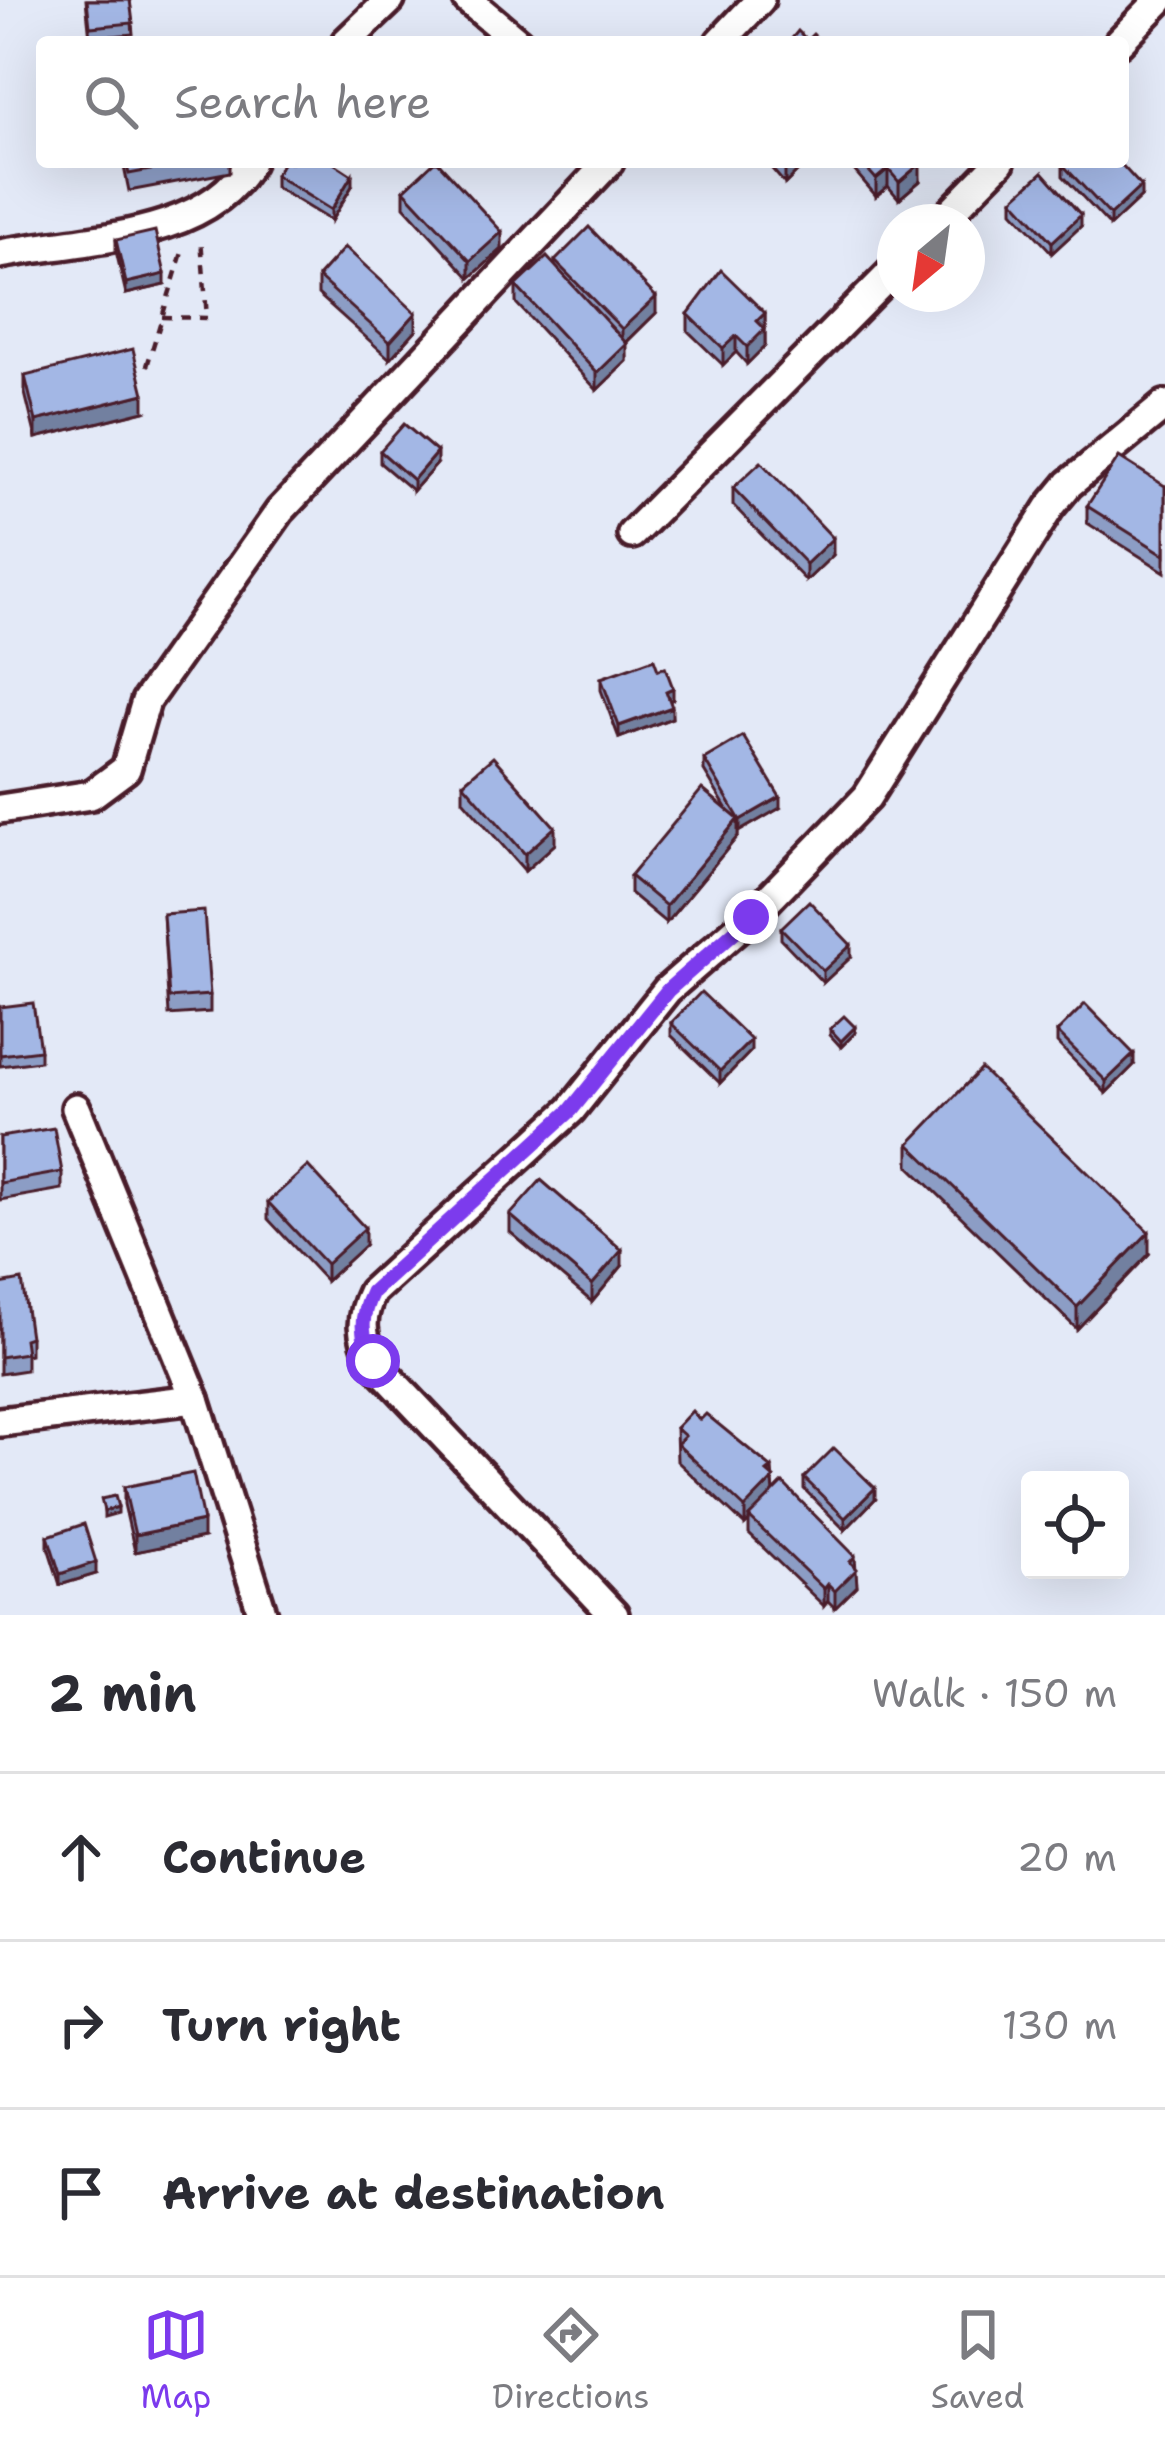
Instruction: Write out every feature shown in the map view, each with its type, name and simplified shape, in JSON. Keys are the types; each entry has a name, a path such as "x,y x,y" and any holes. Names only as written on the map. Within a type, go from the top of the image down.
{"street":[{"path":"352,36 390,0"},
{"path":"468,0 511,36"},
{"path":"726,36 760,0"},
{"path":"1125,36 1160,0"},
{"path":"0,254 190,213 223,200 246,168"},
{"path":"0,809 92,795 126,769 146,701 280,511 603,168"},
{"path":"959,204 994,168"},
{"path":"632,534 877,286"},
{"path":"614,1615 373,1361 362,1336 366,1304 372,1292 571,1110 668,990 751,917 867,797 1050,507 1069,484 1165,405"},
{"path":"76,1108 195,1399 263,1615"},
{"path":"0,1422 195,1399"}],"path":[{"path":"162,317 207,318 190,213"},
{"path":"147,366 185,256 190,213"}],"building":[{"path":"87,0 130,0 133,23 90,27"},
{"path":"128,168 160,168 129,174"},
{"path":"279,168 341,168 352,175 331,210 275,175"},
{"path":"428,168 443,168 502,232 470,261 404,190"},
{"path":"866,168 915,168 899,182 888,169 876,179"},
{"path":"1066,168 1124,168 1141,186 1110,215"},
{"path":"1043,172 1081,215 1052,242 1013,199"},
{"path":"589,227 656,297 622,329 555,261"},
{"path":"155,231 165,274 126,283 116,240"},
{"path":"345,247 416,313 390,342 318,277"},
{"path":"547,257 627,344 597,373 516,286"},
{"path":"721,270 765,313 757,321 765,329 747,347 736,336 723,348 688,314"},
{"path":"133,349 144,394 36,421 25,376"},
{"path":"404,424 437,452 413,480 380,451"},
{"path":"1119,457 1165,486 1165,555 1087,506"},
{"path":"761,462 833,538 806,564 733,488"},
{"path":"654,659 658,670 665,667 673,688 666,691 672,707 619,726 601,678"},
{"path":"743,736 780,797 740,820 704,759"},
{"path":"493,757 555,827 525,854 463,783"},
{"path":"702,789 738,819 666,906 630,876"},
{"path":"809,901 851,945 823,971 781,928"},
{"path":"204,911 210,995 169,998 163,914"},
{"path":"701,992 751,1040 720,1071 671,1023"},
{"path":"33,1003 40,1050 0,1055 0,1007"},
{"path":"1085,1004 1134,1054 1106,1081 1057,1032"},
{"path":"844,1016 855,1027 841,1041 830,1029"},
{"path":"981,1069 1149,1232 1077,1307 909,1144"},
{"path":"54,1128 62,1172 0,1183 0,1137"},
{"path":"308,1166 365,1228 326,1264 268,1202"},
{"path":"541,1180 622,1250 592,1285 510,1215"},
{"path":"22,1280 30,1337 24,1339 26,1353 0,1357 0,1284"},
{"path":"692,1411 700,1420 706,1414 772,1468 767,1472 774,1478 745,1508 677,1444 685,1436 676,1428"},
{"path":"834,1448 875,1488 845,1518 804,1478"},
{"path":"193,1473 203,1521 135,1535 124,1487"},
{"path":"783,1483 855,1556 850,1562 857,1569 835,1591 828,1584 824,1589 749,1517"},
{"path":"115,1496 118,1507 104,1511 101,1499"},
{"path":"84,1524 96,1562 60,1574 48,1536"}],"route":[{"path":"373,1361 362,1336 361,1315 372,1292 571,1110 668,990 751,917"}]}
